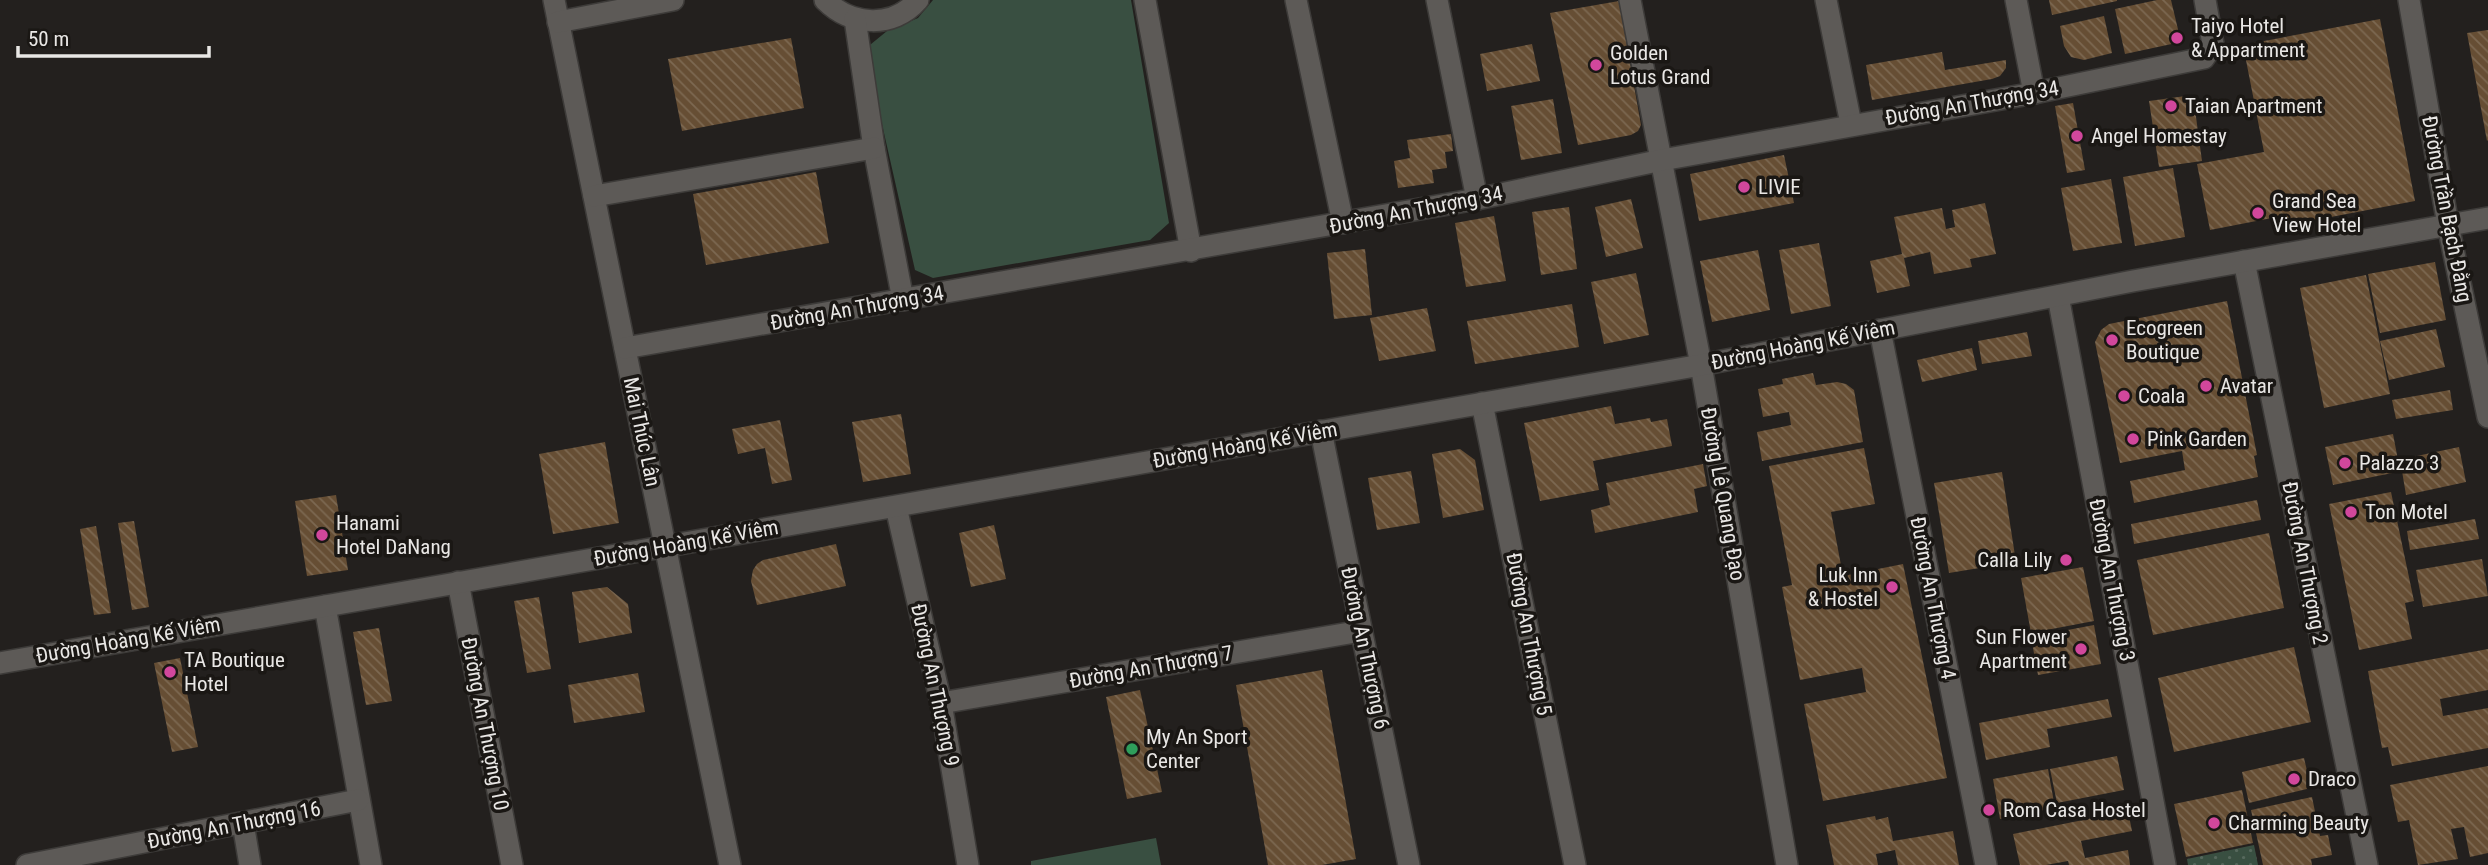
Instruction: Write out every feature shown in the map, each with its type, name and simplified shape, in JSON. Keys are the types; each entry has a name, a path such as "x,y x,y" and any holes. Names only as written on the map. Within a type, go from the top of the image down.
{"street":[{"name":"Mai Thúc Lân","path":"554,0 730,865"},
{"path":"558,22 673,0"},
{"path":"825,0 840,12 855,19 875,22 894,17 912,7 918,0"},
{"path":"1145,0 1191,251"},
{"path":"1296,0 1343,223"},
{"path":"1437,0 1476,199"},
{"name":"Đường Lê Quang Đạo","path":"1630,0 1701,365 1787,865"},
{"path":"1826,0 1851,124"},
{"path":"2016,0 2034,93"},
{"name":"Đường An Thượng 34","path":"625,348 1476,199 1662,160 2034,93 2204,58 2213,44 2205,0"},
{"name":"Đường Trần Bạch Đằng","path":"2409,0 2448,225 2488,417"},
{"path":"855,19 874,148 903,300"},
{"path":"594,196 874,148"},
{"name":"Đường Hoàng Kế Viêm","path":"0,663 1701,365 2244,261 2488,218"},
{"name":"Đường An Thượng 2","path":"2244,261 2367,865"},
{"name":"Đường An Thượng 3","path":"2058,296 2165,865"},
{"name":"Đường An Thượng 4","path":"1880,330 1986,865"},
{"name":"Đường An Thượng 5","path":"1482,403 1575,865"},
{"name":"Đường An Thượng 6","path":"1321,432 1409,865"},
{"name":"Đường An Thượng 9","path":"896,507 941,703 968,865"},
{"name":"Đường An Thượng 10","path":"458,582 512,865"},
{"path":"325,606 371,865"},
{"name":"Đường An Thượng 7","path":"941,703 1361,631"},
{"name":"Đường An Thượng 16","path":"27,865 125,856 243,823 358,800"},
{"path":"243,823 250,865"}],"green space":[{"path":"933,0 1131,0 1169,223 1150,240 933,278 915,270 865,49 887,31 918,18"},
{"path":"1156,838 1161,865 1031,865 1031,861"},
{"path":"2254,845 2258,865 2188,865 2187,859"}],"building":[{"path":"2049,0 2117,0 2117,1 2052,15"},
{"path":"2157,0 2171,0 2181,42 2125,54 2115,9"},
{"name":"Golden Lotus Grand","path":"1619,1 1641,125 1638,131 1631,135 1578,145 1550,13"},
{"path":"2104,16 2112,53 2084,60 2071,57 2064,46 2060,26"},
{"path":"2380,19 2415,201 2278,227 2277,217 2210,230 2197,164 2264,152 2243,45"},
{"path":"2488,30 2488,140 2487,141 2467,33"},
{"path":"791,38 804,108 682,131 668,59"},
{"path":"1532,44 1540,81 1487,91 1480,54"},
{"path":"1942,52 1945,70 2006,60 2006,68 2000,76 1992,79 1872,100 1866,65"},
{"path":"2193,95 2202,161 2159,167 2149,101"},
{"path":"1553,99 1562,153 1521,160 1511,106"},
{"path":"2073,103 2085,170 2067,173 2055,106"},
{"path":"1451,134 1453,151 1445,152 1447,168 1432,170 1434,183 1398,188 1394,161 1410,158 1407,140"},
{"path":"1784,155 1794,203 1699,221 1690,174"},
{"path":"2173,168 2185,237 2135,246 2123,177"},
{"path":"816,172 829,243 706,265 693,194"},
{"path":"2111,179 2122,243 2073,251 2061,188"},
{"path":"1631,199 1643,248 1606,257 1595,207"},
{"path":"1985,203 1996,254 1970,259 1972,267 1934,274 1930,252 1904,258 1910,286 1877,293 1870,261 1902,254 1894,217 1942,208 1946,229 1955,227 1952,210"},
{"path":"1569,207 1577,269 1541,275 1532,212"},
{"path":"1494,216 1506,281 1466,287 1455,223"},
{"path":"1819,243 1831,306 1791,314 1779,250"},
{"path":"1365,249 1372,315 1334,319 1327,253"},
{"path":"1758,250 1770,310 1712,322 1700,261"},
{"path":"2435,262 2446,320 2380,333 2368,274"},
{"path":"1636,273 1649,335 1604,344 1591,282"},
{"path":"2366,275 2390,394 2324,408 2300,288"},
{"path":"2227,301 2257,455 2254,456 2258,477 2134,503 2130,481 2185,470 2182,451 2120,463 2095,342 2101,330 2109,324"},
{"path":"1572,304 1579,347 1475,364 1467,321"},
{"path":"1427,308 1436,351 1379,361 1370,318"},
{"path":"2436,329 2445,367 2389,380 2380,341"},
{"path":"2027,332 2032,356 1982,364 1978,341"},
{"path":"1972,348 1977,370 1922,382 1917,360"},
{"path":"1813,373 1816,385 1837,382 1854,390 1863,442 1762,461 1757,432 1791,425 1789,412 1763,417 1758,389 1783,384 1782,379"},
{"path":"2450,390 2453,410 2396,419 2392,400"},
{"path":"1611,406 1615,424 1650,418 1651,422 1667,419 1672,446 1593,461 1599,490 1540,501 1524,423"},
{"path":"901,414 911,474 863,482 852,422"},
{"path":"780,420 792,480 772,484 765,448 738,454 732,429"},
{"path":"2393,434 2398,460 2459,447 2466,482 2406,495 2402,471 2333,485 2325,447"},
{"path":"605,442 619,523 553,534 539,454"},
{"path":"1864,448 1875,504 1831,512 1843,576 1903,564 1947,778 1823,801 1804,704 1866,692 1862,668 1800,680 1782,587 1792,585 1769,466"},
{"path":"1460,449 1475,460 1484,510 1443,518 1432,454"},
{"path":"1703,464 1707,486 1694,489 1698,512 1595,533 1591,510 1610,505 1606,483"},
{"path":"1411,471 1420,523 1377,530 1368,478"},
{"path":"2002,472 2016,562 1949,573 1934,483"},
{"path":"2391,492 2414,601 2405,603 2412,639 2359,650 2329,504"},
{"name":"Hanami Hotel DaNang","path":"336,495 348,570 307,576 295,501"},
{"path":"2257,500 2261,520 2134,544 2131,524"},
{"path":"2475,519 2479,539 2410,550 2407,531"},
{"path":"134,521 149,607 132,610 118,523"},
{"path":"994,525 1006,579 971,587 959,533"},
{"path":"96,526 111,613 94,615 80,529"},
{"path":"2269,533 2284,608 2153,635 2137,560"},
{"path":"836,544 846,586 757,605 751,581 757,564 763,560"},
{"path":"2482,559 2488,596 2423,607 2416,570"},
{"path":"2083,567 2094,621 2031,633 2021,578"},
{"path":"607,587 628,604 632,633 579,643 572,592"},
{"path":"539,597 551,669 527,673 514,601"},
{"path":"2094,625 2101,664 2038,675 2031,637"},
{"path":"379,628 392,701 366,705 353,632"},
{"path":"2294,647 2311,722 2174,752 2158,678"},
{"path":"2488,649 2488,690 2440,699 2443,716 2488,708 2488,748 2392,766 2388,747 2382,748 2368,671"},
{"path":"180,658 198,747 172,752 154,663"},
{"path":"1322,670 1356,859 1322,865 1268,865 1236,685"},
{"path":"638,673 645,712 574,723 568,685"},
{"path":"1140,690 1162,792 1127,799 1106,697"},
{"path":"2108,699 2112,717 2047,729 2050,747 1986,760 1979,723"},
{"path":"2117,756 2124,790 2057,803 2050,769"},
{"path":"2304,758 2311,788 2249,803 2242,772"},
{"path":"2488,766 2488,853 2470,857 2464,827 2451,829 2458,859 2418,865 2409,820 2398,822 2390,785"},
{"path":"2048,769 2055,808 2000,819 1993,779"},
{"name":"Charming Beauty","path":"2242,790 2253,843 2186,857 2174,804"},
{"path":"2312,797 2320,836 2328,835 2332,855 2311,859 2312,865 2263,865 2251,810"},
{"path":"2128,811 2132,831 2081,841 2085,858 2128,850 2130,865 2069,865 2068,861 2046,865 2020,865 2013,834"},
{"path":"1875,816 1876,820 1888,817 1893,841 1953,831 1959,865 1898,865 1895,850 1876,854 1878,865 1834,865 1826,825"}],"place":[{"name":"Taiyo Hotel & Appartment","path":"2177,38"},
{"name":"Golden Lotus Grand","path":"1596,65"},
{"name":"Taian Apartment","path":"2171,106"},
{"name":"Angel Homestay","path":"2077,136"},
{"name":"LIVIE","path":"1744,187"},
{"name":"Grand Sea View Hotel","path":"2258,213"},
{"name":"Ecogreen Boutique","path":"2112,340"},
{"name":"Avatar","path":"2206,386"},
{"name":"Coala","path":"2124,396"},
{"name":"Pink Garden","path":"2133,439"},
{"name":"Palazzo 3","path":"2345,463"},
{"name":"Ton Motel","path":"2351,512"},
{"name":"Hanami Hotel DaNang","path":"322,535"},
{"name":"Calla Lily","path":"2066,560"},
{"name":"Luk Inn & Hostel","path":"1892,587"},
{"name":"Sun Flower Apartment","path":"2081,649"},
{"name":"TA Boutique Hotel","path":"170,672"},
{"name":"My An Sport Center","path":"1132,749"},
{"name":"Draco","path":"2294,779"},
{"name":"Rom Casa Hostel","path":"1989,810"},
{"name":"Charming Beauty","path":"2214,823"}]}
